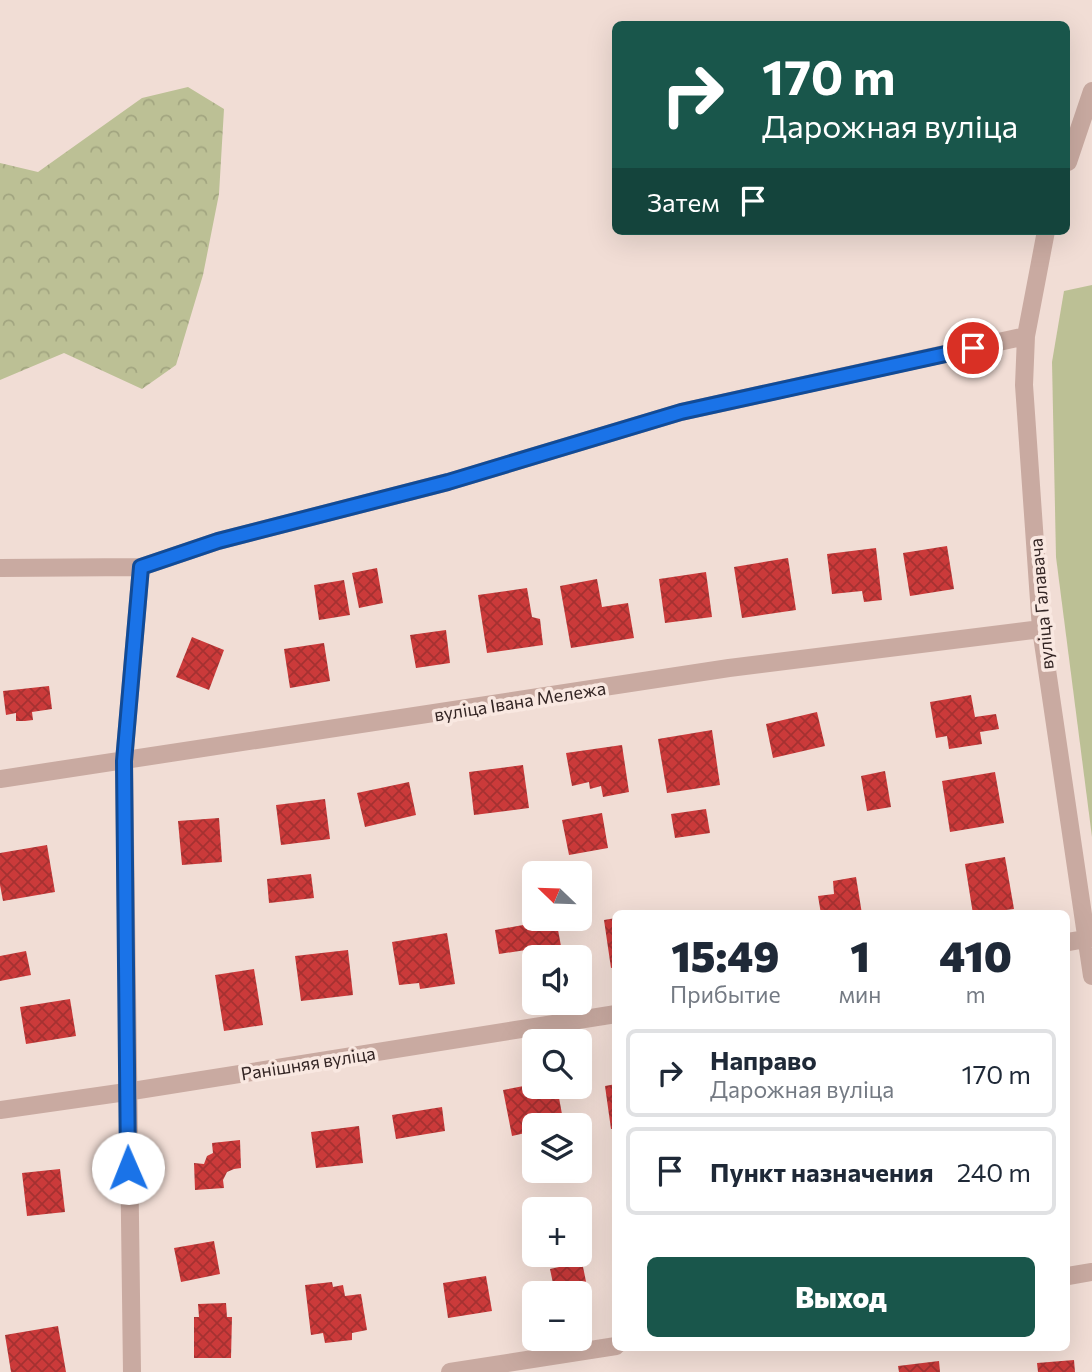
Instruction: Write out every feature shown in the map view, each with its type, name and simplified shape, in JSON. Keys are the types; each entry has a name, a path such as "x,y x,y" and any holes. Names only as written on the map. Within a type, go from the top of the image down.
{"street":[{"path":"1070,156 1092,91"},
{"name":"вуліца Галавача","path":"1045,235 1026,336 1024,385 1041,629 1090,938 1092,976"},
{"path":"0,568 141,567 218,541 448,482 681,412 1026,336"},
{"path":"131,1372 124,761 141,567"},
{"name":"вуліца Івана Мележа","path":"0,779 729,668 1041,629"},
{"path":"1070,942 1090,938"},
{"name":"Ранішняя вуліца","path":"0,1110 612,1015"},
{"path":"1070,1276 1092,1272"},
{"path":"450,1372 612,1347"}],"green space":[{"path":"188,87 224,109 219,194 203,275 176,365 142,389 64,353 0,380 0,163 38,172 142,98"},
{"path":"1092,285 1092,837 1056,557 1052,362 1064,291"}],"building":[{"path":"947,546 954,589 910,596 903,553"},
{"path":"876,548 882,600 864,602 862,591 832,594 827,554"},
{"path":"788,558 796,610 742,618 734,567"},
{"path":"377,568 383,603 359,608 352,573"},
{"path":"706,572 712,617 665,623 659,579"},
{"path":"597,579 602,607 628,603 634,638 571,648 560,586"},
{"path":"344,580 350,615 319,620 314,585"},
{"path":"527,588 532,617 540,619 543,645 487,653 478,595"},
{"path":"446,630 450,663 416,668 410,635"},
{"path":"192,637 224,650 209,690 176,677"},
{"path":"324,643 330,681 290,688 284,649"},
{"path":"49,686 52,709 32,712 33,720 16,721 16,713 6,715 3,691"},
{"path":"971,695 975,717 996,714 999,729 980,732 982,744 949,749 947,736 936,738 930,702"},
{"path":"817,712 825,746 773,758 766,724"},
{"path":"712,730 720,785 667,793 658,739"},
{"path":"622,745 629,792 603,797 601,786 590,789 589,782 572,786 566,753"},
{"path":"523,765 529,808 474,815 469,772"},
{"path":"885,771 891,807 867,811 861,776"},
{"path":"995,772 1004,823 950,832 942,781"},
{"path":"409,782 416,815 365,827 357,793"},
{"path":"325,799 330,839 281,845 276,805"},
{"path":"706,809 710,833 675,838 671,814"},
{"path":"602,813 608,848 569,855 562,820"},
{"path":"219,818 222,862 182,865 178,821"},
{"path":"47,845 55,892 3,901 0,853"},
{"path":"1005,857 1014,909 972,910 965,864"},
{"path":"311,874 314,898 269,903 267,879"},
{"path":"856,877 861,910 820,910 818,896 834,894 833,881"},
{"path":"612,919 611,968 604,920"},
{"path":"522,925 522,931 558,931 561,945 522,945 522,951 499,954 495,930"},
{"path":"447,933 455,984 420,989 419,983 399,985 392,942"},
{"path":"348,950 353,995 301,1001 295,956"},
{"path":"26,951 31,975 0,981 0,956"},
{"path":"254,969 263,1025 224,1031 215,975"},
{"path":"70,999 76,1036 26,1044 20,1007"},
{"path":"612,1085 611,1129 605,1086"},
{"path":"522,1086 522,1099 559,1099 562,1113 522,1113 522,1134 512,1136 503,1090"},
{"path":"442,1107 445,1131 396,1139 392,1115"},
{"path":"359,1126 363,1163 316,1168 311,1132"},
{"path":"240,1140 241,1168 227,1172 223,1180 224,1188 195,1190 194,1163 204,1164 207,1156 213,1153 212,1143"},
{"path":"60,1169 65,1212 27,1216 22,1173"},
{"path":"214,1241 220,1274 181,1282 174,1248"},
{"path":"583,1267 586,1281 552,1281 550,1269"},
{"path":"486,1276 492,1311 448,1318 443,1283"},
{"path":"332,1282 333,1287 343,1285 345,1296 361,1294 367,1330 352,1333 352,1340 325,1343 323,1333 311,1335 305,1285"},
{"path":"226,1303 227,1317 232,1317 231,1358 194,1358 194,1317 199,1317 198,1304"},
{"path":"58,1326 66,1372 11,1372 5,1335"},
{"path":"1074,1360 1075,1372 1038,1372 1037,1363"},
{"path":"939,1361 940,1372 899,1372 898,1366"}],"route":[{"path":"128,1168 124,761 141,567 218,541 448,482 681,412 973,348"}]}
